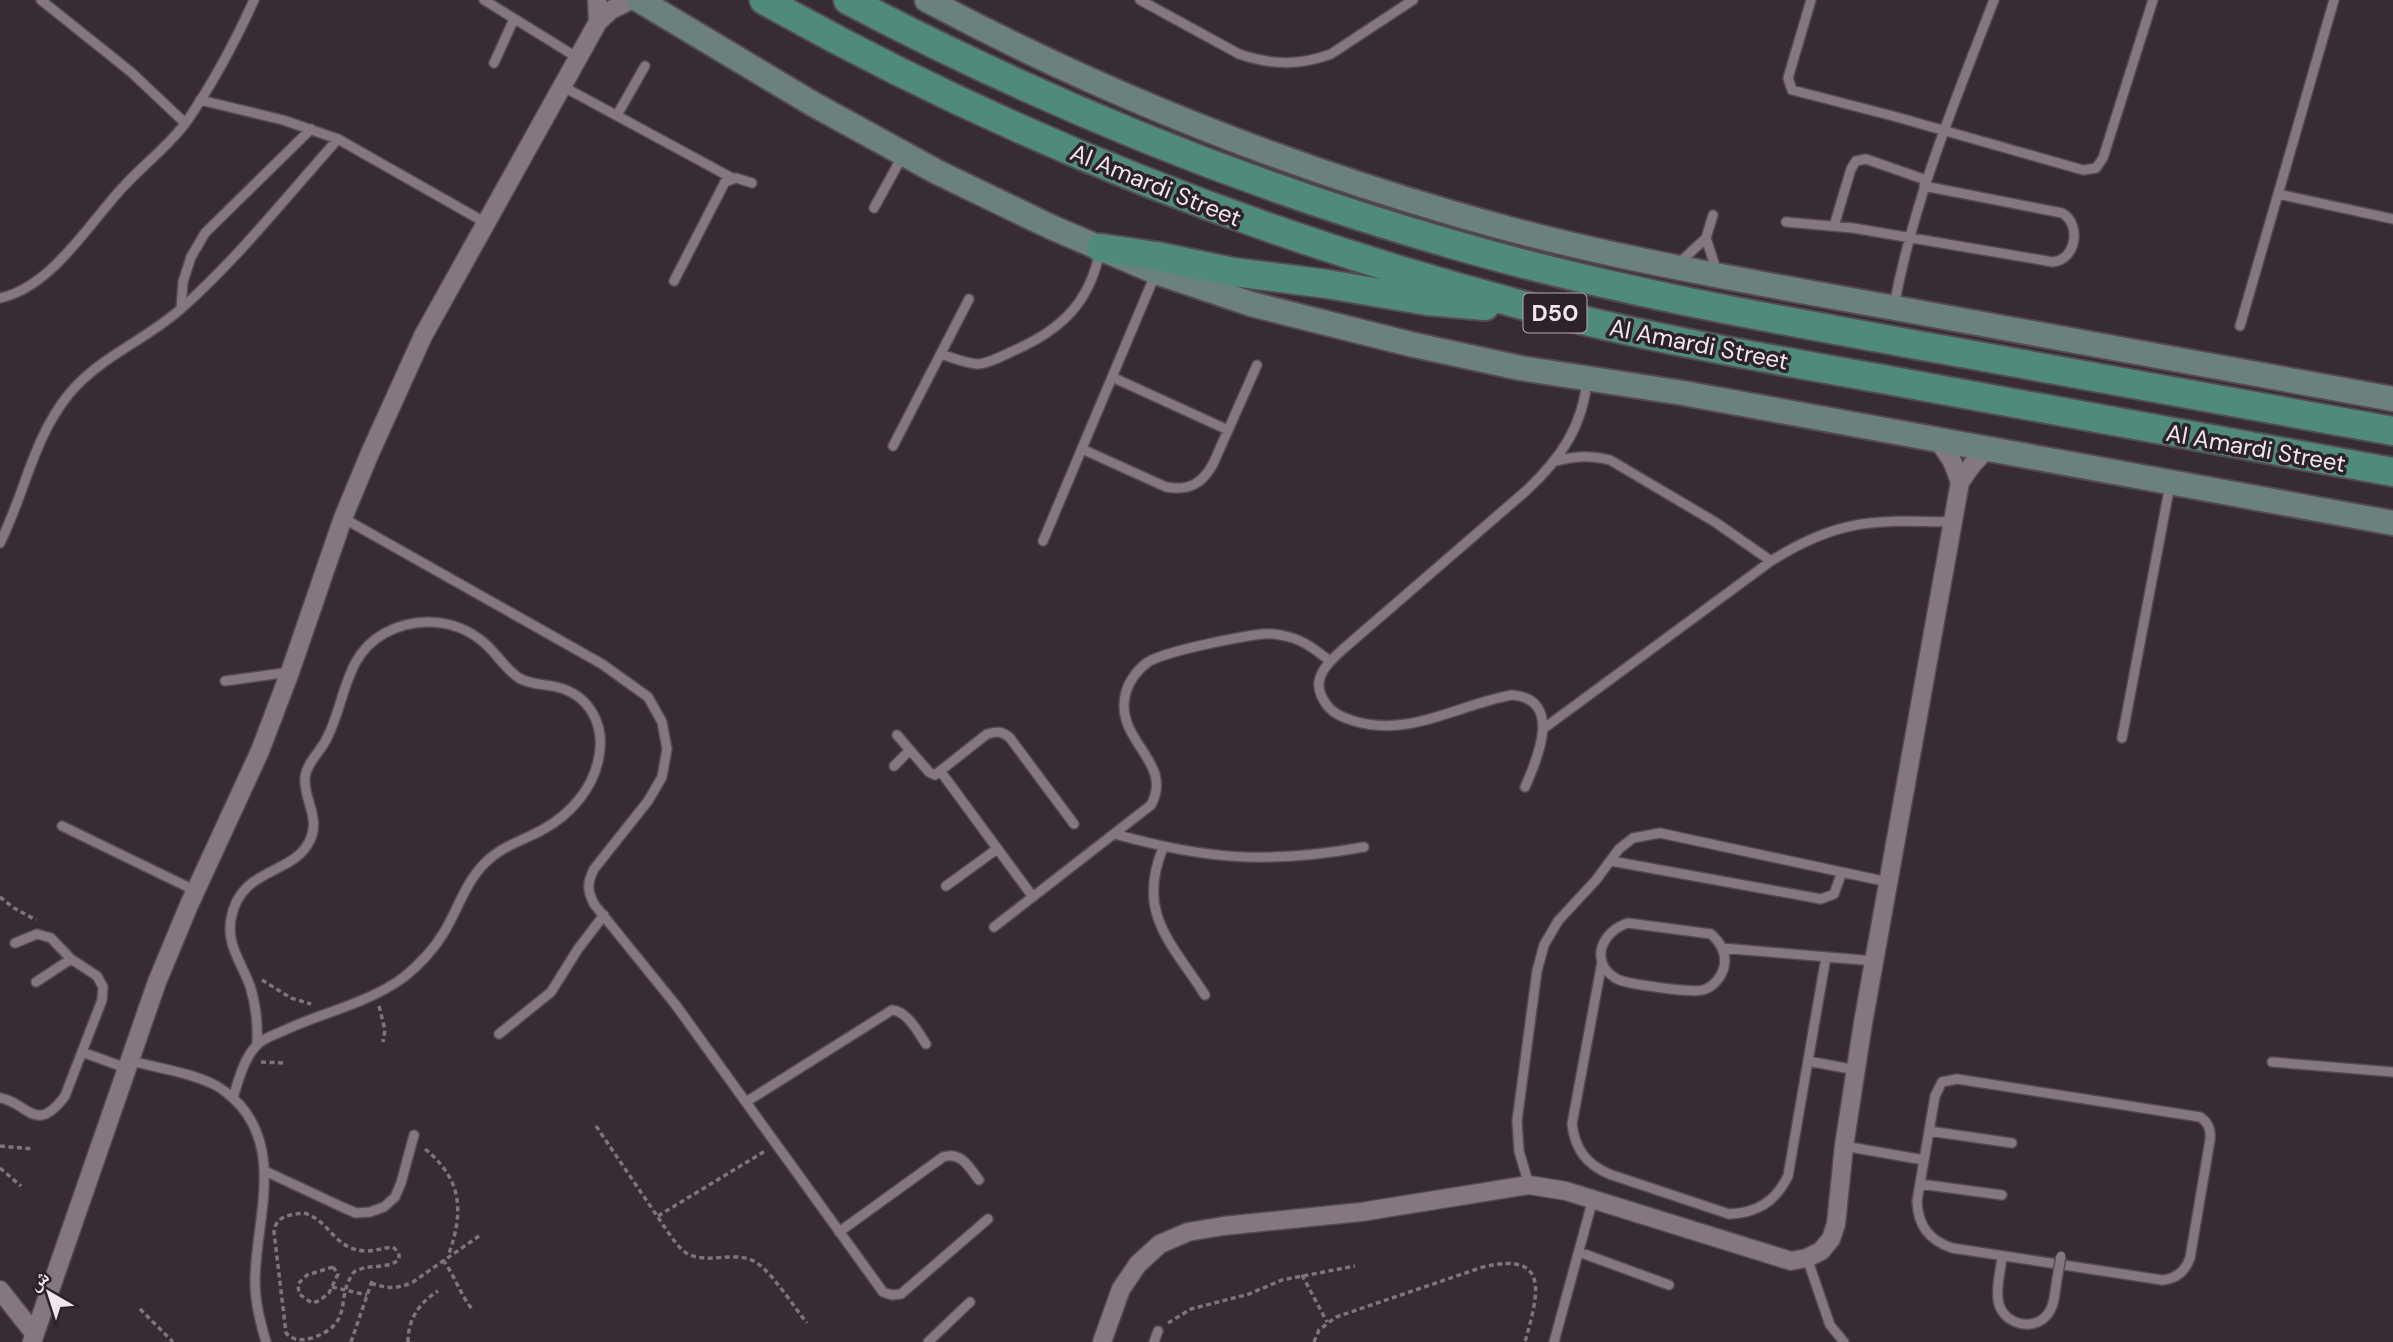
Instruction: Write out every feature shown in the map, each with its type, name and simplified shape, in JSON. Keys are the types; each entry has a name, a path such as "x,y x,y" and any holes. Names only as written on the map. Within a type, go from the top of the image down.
{"main road":[{"name":"Al Amardi Street","path":"764,0 954,99 1133,178 1290,236 1362,259 1525,306 1682,343 2393,472"},
{"name":"Al Amardi Street","path":"848,0 959,57 1129,132 1286,192 1463,248 1687,303 2393,431"},
{"path":"1101,248 1233,272 1427,301 1476,306 1525,306"}],"street":[{"path":"597,0 598,22"},
{"path":"33,1337 157,982 260,751 343,518 394,397 423,336 598,22 611,10 631,0"},
{"path":"639,0 903,155 994,201 1156,272 1251,304 1465,357 1683,393 2393,523"},
{"path":"927,0 1096,83 1166,113 1309,168 1491,224 1719,276 2393,399"},
{"path":"1939,442 1952,461 1960,482"},
{"path":"1102,1342 1121,1289 1138,1264 1160,1244 1188,1232 1361,1212 1529,1185 1566,1191 1776,1258 1791,1261 1807,1258 1821,1251 1831,1239 1836,1224 1844,1146 1874,961 1960,482 1986,450"},
{"path":"0,1290 33,1337"}],"lane":[{"path":"41,0 131,72 185,123"},
{"path":"0,298 10,296 35,283 57,264 124,186 185,123 221,66 254,0"},
{"path":"484,0 578,58"},
{"path":"1140,0 1239,54 1254,60 1288,64 1331,54 1413,0"},
{"path":"1811,0 1788,78 1792,90 2083,170 2096,168 2103,158 2153,0"},
{"path":"1894,308 1909,236 1925,183 1994,0"},
{"path":"2240,326 2334,0"},
{"path":"494,63 514,19"},
{"path":"617,115 645,66"},
{"path":"562,86 732,178 752,183"},
{"path":"200,100 311,129 338,139 486,223"},
{"path":"181,309 183,282 191,257 205,233 311,129"},
{"path":"0,543 42,433 69,394 103,361 181,309 217,274 338,139"},
{"path":"874,208 903,155"},
{"path":"1786,222 1909,236 2053,262 2064,259 2071,251 2075,229 2071,220 2062,214 1925,183 1866,159 1856,161 1851,169 1834,226"},
{"path":"674,281 722,186 732,178"},
{"path":"2278,194 2393,219"},
{"path":"1673,267 1688,257 1706,237 1713,215"},
{"path":"1706,237 1719,276"},
{"path":"941,354 979,364 1010,353 1039,338 1068,317 1086,294 1097,268 1101,248"},
{"path":"1043,541 1156,272"},
{"path":"893,446 969,299"},
{"path":"1082,449 1166,488 1181,490 1195,486 1206,477 1257,365"},
{"path":"1112,377 1228,430"},
{"path":"1525,787 1533,769 1543,729 1542,715 1536,703 1524,696 1512,695 1410,725 1386,726 1339,716 1326,706 1319,691 1320,674 1330,661 1527,490 1556,461 1578,424 1587,378"},
{"path":"1556,461 1578,456 1610,460 1715,522 1771,561"},
{"path":"2122,738 2170,483"},
{"path":"343,518 602,664 648,697 662,722 667,749 662,777 648,801 594,869 588,881 588,892 594,904 669,996 877,1286 883,1292 901,1294 988,1219"},
{"path":"1543,729 1771,561 1797,545 1824,532 1853,524 1883,520 1953,522"},
{"path":"233,1098 249,1056 257,1044 371,995 403,977 432,949 444,933 472,878 485,862 501,849 541,831 561,818 578,801 591,781 599,758 602,735 595,713 579,696 557,687 531,683 520,678 506,668 483,642 460,627 434,621 407,623 383,634 363,652 351,669 326,741 305,774 305,785 313,811 312,838 295,859 259,877 246,888 236,903 230,920 230,938 253,998 257,1044"},
{"path":"993,927 1151,805 1157,793 1158,779 1128,728 1123,710 1126,692 1134,675 1147,663 1164,655 1265,634 1289,636 1311,646 1330,661"},
{"path":"225,681 290,672"},
{"path":"897,735 929,772 935,775 987,734 997,731 1004,733 1073,824"},
{"path":"894,766 910,750"},
{"path":"941,772 1033,897"},
{"path":"62,826 196,891"},
{"path":"1529,1185 1519,1151 1517,1121 1540,958 1558,921 1619,849 1633,838 1660,833 1888,882"},
{"path":"1115,834 1163,848 1213,856 1264,859 1314,856 1364,847"},
{"path":"1163,848 1153,879 1155,912 1205,995"},
{"path":"946,887 998,849"},
{"path":"1611,861 1821,899 1834,894 1842,872"},
{"path":"499,1034 551,992 578,949 604,915"},
{"path":"1602,962 1609,973 1620,981 1693,991 1710,987 1717,981 1725,965 1722,948 1711,934 1629,923 1616,927 1606,936 1601,948 1602,962 1572,1124 1578,1150 1597,1169 1729,1214 1758,1209 1771,1201 1788,1176 1826,957"},
{"path":"0,1098 7,1099 31,1114 52,1110 65,1096 102,1000 103,987 97,976 71,960 45,934 37,934 15,943"},
{"path":"1722,948 1874,961"},
{"path":"36,982 71,960"},
{"path":"746,1102 892,1010 899,1010 904,1014 926,1044"},
{"path":"82,1052 202,1080 217,1086 233,1098 247,1114 257,1131 265,1171 255,1280 257,1312 267,1342"},
{"path":"1808,1061 1856,1070"},
{"path":"2273,1062 2393,1072"},
{"path":"1958,1079 2200,1117 2209,1127 2210,1140 2188,1266 2177,1277 2162,1280 1951,1248 1929,1237 1918,1214 1924,1160 1938,1088 1942,1082 1958,1079"},
{"path":"1929,1131 2012,1143"},
{"path":"265,1171 356,1213 370,1212 384,1207 395,1197 413,1138"},
{"path":"1844,1146 1924,1160"},
{"path":"839,1233 943,1157 951,1154 959,1156 979,1180"},
{"path":"1920,1184 2002,1195"},
{"path":"1554,1342 1593,1199"},
{"path":"1578,1252 1669,1285"},
{"path":"2002,1256 1997,1298 2005,1316 2013,1321 2032,1324 2049,1314 2053,1306 2061,1252"},
{"path":"1807,1258 1830,1325 1844,1342"},
{"path":"928,1342 970,1302"},
{"path":"1154,1342 1158,1331"}],"path":[{"path":"261,979 291,998 338,1008"},
{"path":"371,995 383,1017 383,1042"},
{"path":"249,1056 260,1062 283,1063"},
{"path":"596,1126 684,1252 697,1258 743,1258 757,1263 807,1323"},
{"path":"413,1138 439,1161 455,1189 459,1205 458,1220 456,1236 448,1256"},
{"path":"658,1216 776,1144"},
{"path":"0,1146 34,1149"},
{"path":"0,1168 21,1186"},
{"path":"304,1213 318,1219 345,1247 365,1251 393,1247 397,1249 399,1259 396,1263 360,1268 350,1278 346,1291 344,1307 333,1327 324,1334 299,1341 286,1333 274,1232 277,1221 286,1215 304,1213"},
{"path":"351,1342 372,1281 382,1287 403,1287 479,1236"},
{"path":"443,1260 472,1309"},
{"path":"1314,1342 1319,1330 1336,1317 1483,1267 1506,1263 1517,1264 1527,1270 1534,1279 1537,1291 1525,1342"},
{"path":"1158,1331 1191,1309 1249,1294 1301,1275 1355,1266"},
{"path":"334,1267 338,1274 332,1287 325,1298 312,1303 303,1299 298,1284 307,1275 334,1267"},
{"path":"1301,1275 1327,1322"},
{"path":"332,1287 368,1295"},
{"path":"408,1342 415,1312 438,1291"},
{"path":"140,1309 173,1342"}]}
